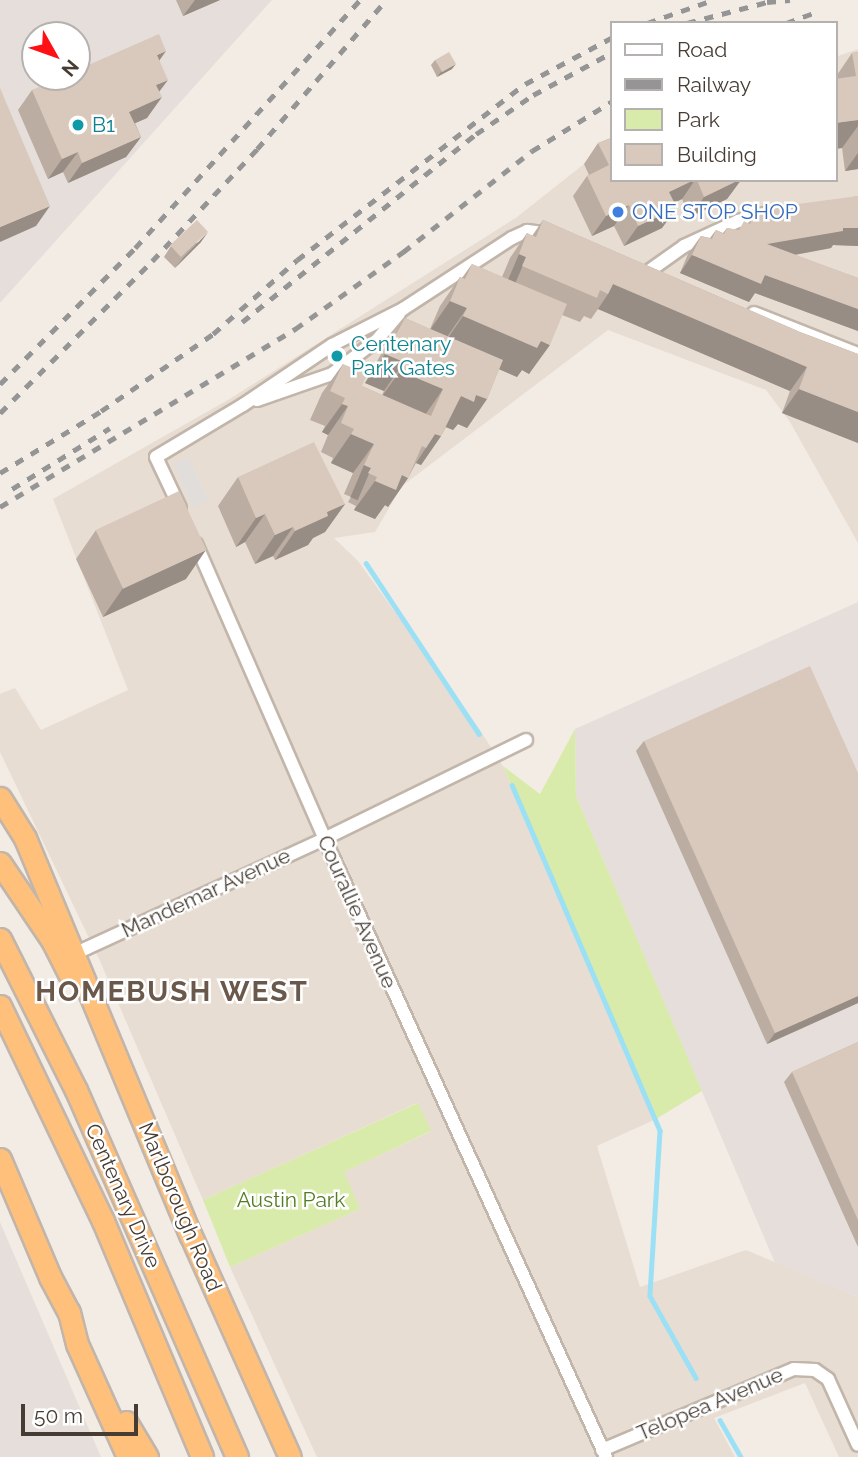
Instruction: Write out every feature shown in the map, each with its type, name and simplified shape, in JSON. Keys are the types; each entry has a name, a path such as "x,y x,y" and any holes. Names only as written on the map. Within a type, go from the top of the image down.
{"highway":[{"name":"Marlborough Road","path":"0,798 25,838 130,1092 290,1457"},
{"path":"0,863 52,940 130,1092"},
{"name":"Centenary Drive","path":"0,939 76,1090 237,1457"},
{"name":"Centenary Drive","path":"0,1006 103,1221 202,1457"},
{"path":"0,1159 50,1277 88,1342 134,1440 147,1457"},
{"path":"69,1312 77,1344 128,1457"}],"street":[{"path":"649,272 684,246 727,226 786,209"},
{"path":"184,517 156,457 243,405 319,353 403,309 527,231 539,230 565,239"},
{"path":"735,306 858,354"},
{"path":"243,405 332,374 377,340 403,309"},
{"path":"319,353 332,374"},
{"name":"Courallie Avenue","path":"190,530 324,839 604,1453"},
{"name":"Mandemar Avenue","path":"75,954 324,839 526,740"},
{"path":"0,785 25,838"},
{"name":"Telopea Avenue","path":"604,1453 794,1369 815,1370 828,1379 858,1445"}],"shaded area":[{"path":"0,0 272,0 0,303"},
{"path":"858,49 858,543 790,422 766,390 608,330 402,486 375,532 334,538 358,561 478,727 503,766 656,1119 597,1146 640,1287 746,1250 858,1297 858,1457 839,1457 805,1383 714,1418 735,1457 317,1457 230,1267 360,1209 343,1172 430,1132 417,1103 203,1200 100,961 0,752 0,694 15,688 41,730 128,690 53,499 228,400 517,217 584,164 610,151 610,182 837,182 837,56"},
{"path":"189,457 209,501 193,508 173,464"},
{"path":"858,602 858,1297 775,1263 576,796 575,729"},
{"path":"0,1222 101,1457 0,1457"}],"green space":[{"path":"575,729 576,796 702,1091 656,1119 503,766 540,794"},
{"name":"Austin Park","path":"418,1103 431,1131 344,1172 360,1209 230,1267 203,1200"}],"building":[{"name":"B1","path":"159,34 166,51 157,55 168,80 156,85 162,97 129,112 141,137 82,163 78,152 62,159 32,91 91,91 91,64"},
{"path":"449,52 456,64 442,72 435,60"},
{"path":"858,52 858,120 837,123 837,79 856,76 852,53"},
{"path":"0,88 50,206 0,227"},
{"path":"610,138 610,182 690,182 669,192 677,208 638,226 629,205 606,216 587,176 609,165 598,143"},
{"path":"698,182 735,182 704,197"},
{"path":"858,196 858,228 843,228 843,231 767,244 858,278 858,309 765,275 761,284 692,255 701,236 712,239 716,230 724,234 727,228 739,230 744,221 750,224 753,217 783,206"},
{"path":"197,220 208,232 181,257 170,245"},
{"path":"543,220 800,332 858,354 858,412 799,389 807,367 613,284 608,294 600,290 597,298 522,266 526,257 519,254 527,233 536,237"},
{"path":"472,264 567,304 550,345 541,341 537,348 463,316 467,308 450,301 460,277 465,279"},
{"path":"405,318 503,360 487,399 476,395 474,402 461,396 441,436 435,434 426,448 422,446 408,478 402,475 396,490 375,481 377,477 368,473 371,468 364,465 374,444 351,434 354,429 341,423 348,406 342,404 345,398 330,391 343,364 367,374 362,386 431,416 443,389 400,371 404,362 385,354"},
{"path":"314,442 345,504 327,512 328,516 295,531 293,527 275,535 265,514 256,518 238,477"},
{"path":"179,491 206,550 123,589 96,530"},
{"path":"810,666 858,773 858,996 775,1033 644,741"},
{"path":"858,1042 858,1220 792,1072"}],"waterway":[{"path":"366,563 479,734"},
{"path":"512,785 660,1131 650,1296 696,1378"},
{"path":"720,1420 741,1457"}],"railway":[{"path":"0,384 135,248 360,0"},
{"path":"0,413 152,261 257,149 386,0"},
{"path":"653,21 713,0"},
{"path":"695,21 767,2 790,0"},
{"path":"792,21 814,13"},
{"path":"0,473 101,411 213,334 297,260 525,84 610,39"},
{"path":"242,322 476,134 533,95 610,54"},
{"path":"0,507 295,329 403,252 532,151 610,103"},
{"path":"12,489 110,428"}],"place":[{"name":"B1","path":"78,125"},
{"name":"ONE STOP SHOP","path":"618,212"},
{"name":"Centenary Park Gates","path":"337,356"}],"district":[{"name":"HOMEBUSH WEST","path":"172,992"}]}
